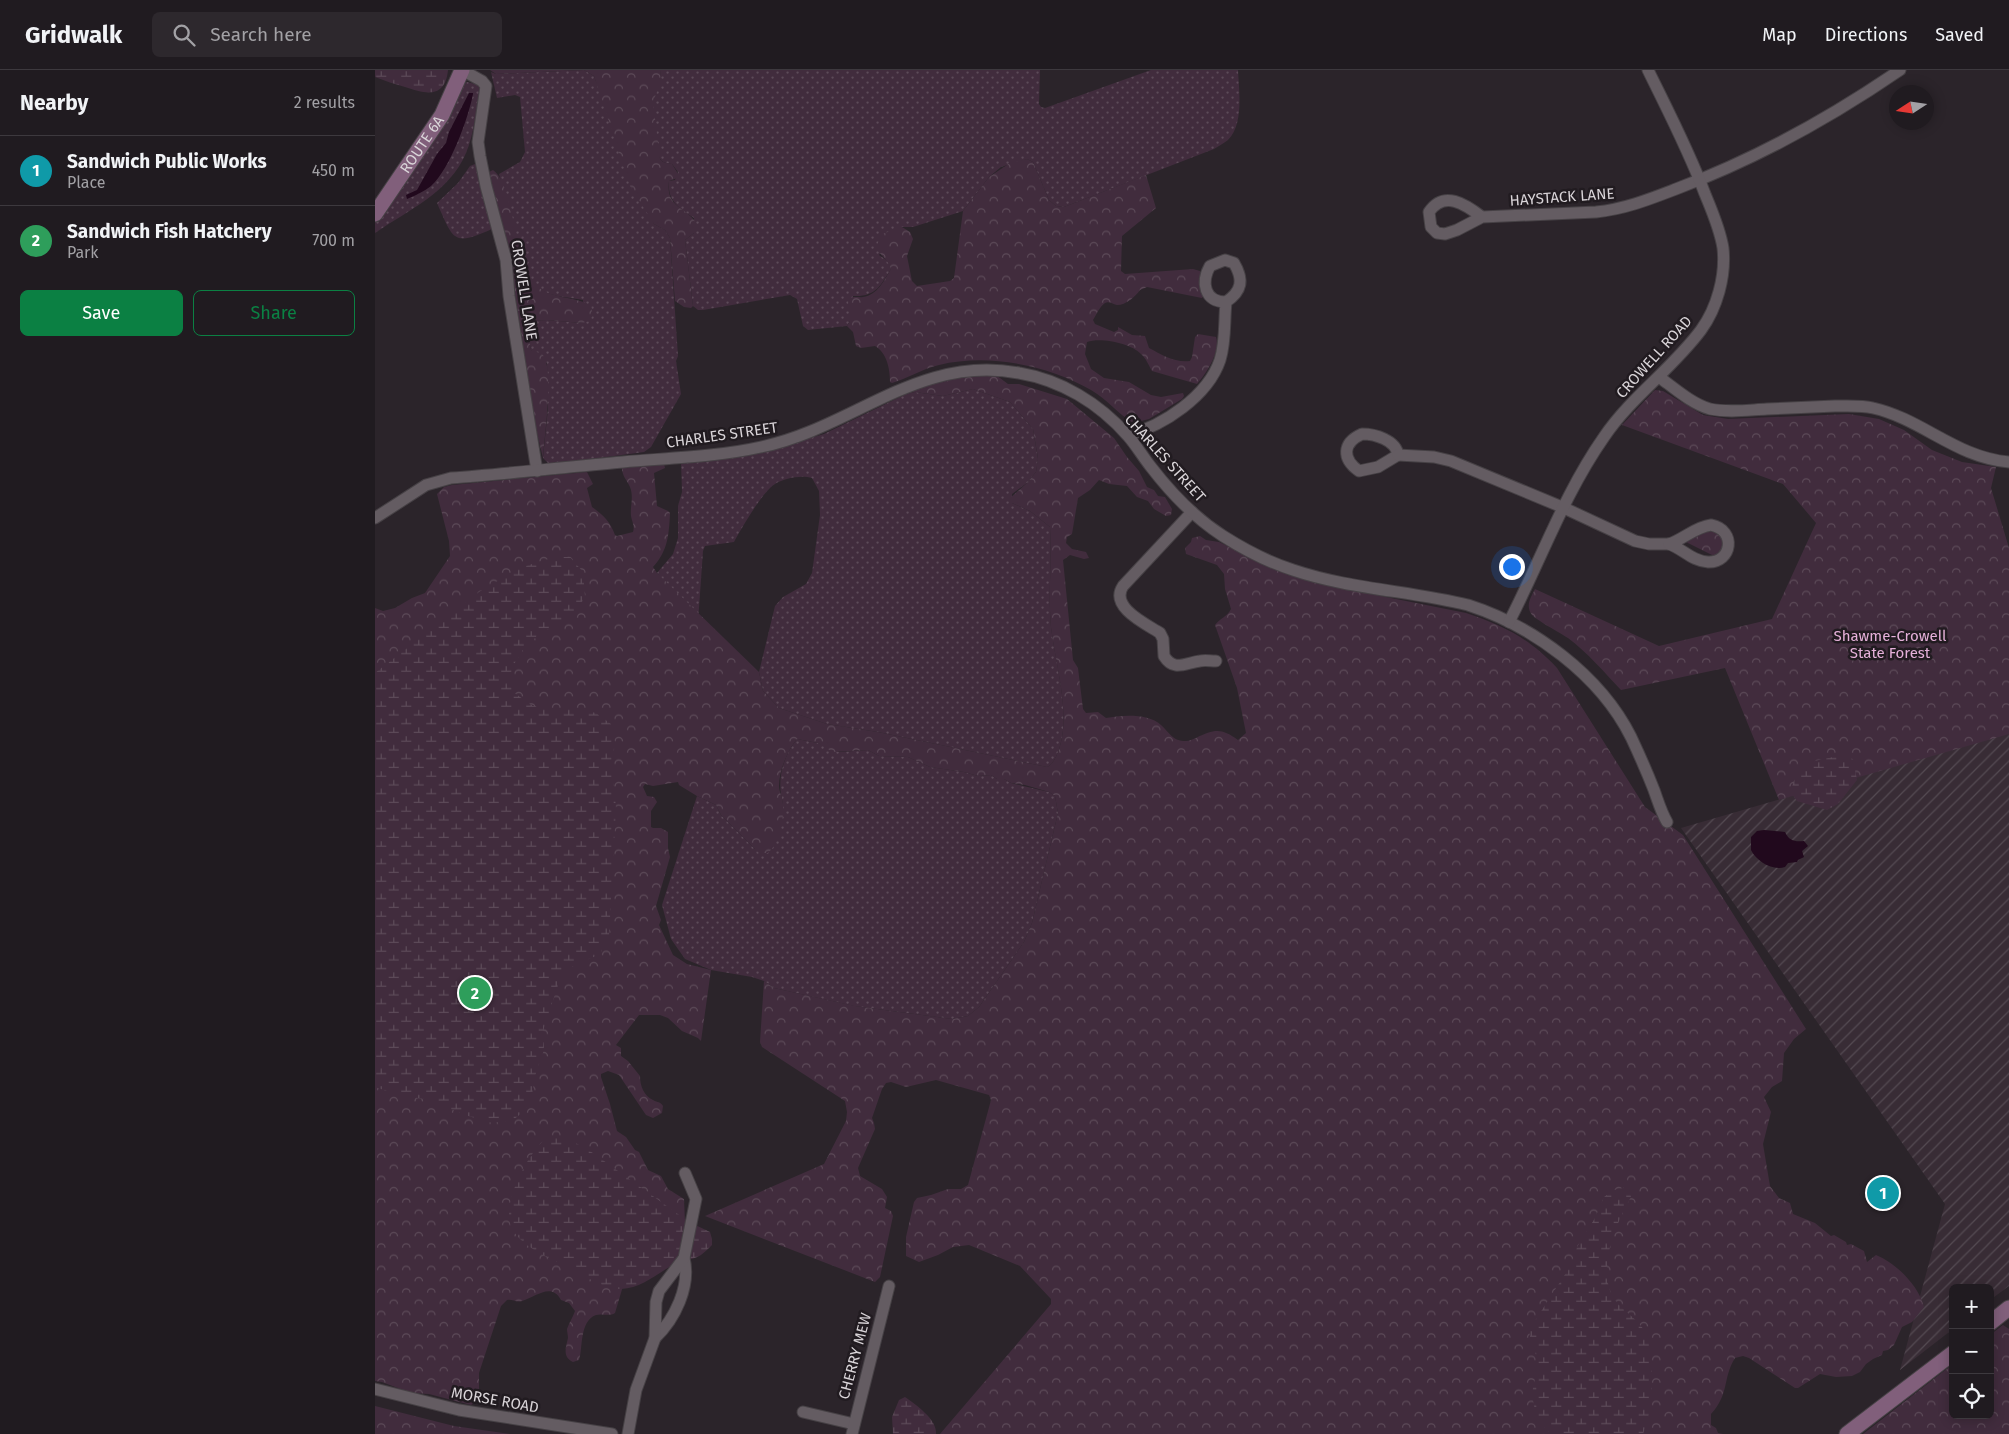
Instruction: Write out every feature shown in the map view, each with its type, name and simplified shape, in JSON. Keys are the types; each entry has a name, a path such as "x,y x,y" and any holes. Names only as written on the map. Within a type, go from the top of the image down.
{"main road":[{"name":"ROUTE 6A","path":"375,214 442,114 462,70"},
{"path":"1994,1320 2009,1308"},
{"path":"1847,1434 1949,1356"}],"street":[{"name":"CROWELL LANE","path":"462,70 483,81 486,86 478,142 506,260 509,296 537,471"},
{"name":"CROWELL ROAD","path":"1509,622 1531,580 1562,508 1604,437 1701,330 1716,303 1721,284 1723,248 1718,226 1700,180 1648,70"},
{"name":"HAYSTACK LANE","path":"1481,217 1615,210 1700,180 1790,139 1859,98 1900,70"},
{"path":"1128,435 1142,431 1168,418 1204,388 1213,376 1220,359 1224,337 1226,302"},
{"name":"CHARLES STREET","path":"375,518 426,485 451,478 715,454 760,448 813,432 931,377 966,371 998,370 1020,373 1065,386 1103,413 1128,435 1153,470 1192,512 1215,530 1251,552 1292,570 1405,594 1448,600 1479,608 1533,634 1589,679 1617,713 1641,758 1667,822"},
{"path":"1659,377 1698,404 1730,412 1801,407 1872,407 1905,419 1958,448 1994,460 2009,462"},
{"path":"1398,455 1435,457 1451,461 1562,508 1635,542 1669,544 1697,529 1711,525 1722,529 1727,535 1728,543 1724,555 1719,559 1709,562 1697,560 1669,544"},
{"path":"1192,512 1123,586 1119,600 1126,609 1160,633 1163,640 1164,656 1171,664 1182,666 1199,661 1216,661"},
{"path":"655,1338 671,1320 687,1278 684,1258 696,1199 685,1173"},
{"path":"628,1434 636,1390 655,1338 656,1302 659,1291 684,1258"},
{"name":"CHERRY MEW","path":"853,1429 889,1286"},
{"name":"MORSE ROAD","path":"375,1389 459,1410 612,1434"},
{"path":"803,1412 853,1429"}],"shaded area":[{"path":"469,93 473,94 467,117 445,168 431,186 407,199 406,195 417,190 437,154 446,143 449,132"},
{"path":"2009,733 2009,1286 1994,1297 1994,1284 1949,1284 1949,1332 1900,1370 1945,1204 1681,828"},
{"path":"1757,831 1785,832 1793,840 1804,841 1808,846 1802,851 1804,857 1797,862 1788,863 1785,867 1780,868 1771,867 1761,862 1751,850 1751,837"}],"green space":[{"path":"375,70 448,70 443,86 439,90 427,92 375,77"},
{"path":"490,70 584,70 496,74"},
{"path":"584,70 594,76 609,117 654,224 665,230 670,238 678,356 676,361 681,394 651,447 644,452 554,464 548,463 543,458 548,408 547,363 531,350 526,324 528,321 547,320 582,323 583,300 557,296 540,289 530,277 525,265 514,232 499,174 520,162 525,152 520,97 515,95 497,98 491,72 496,74"},
{"path":"584,70 661,70 660,84 653,102 660,159 663,162 672,164 680,177 669,181 671,197 679,207 689,214 697,225 694,233 685,240 693,306 691,308 684,307 675,301 670,238 665,230 654,224 630,186 594,76"},
{"path":"661,70 1040,70 1039,104 1045,108 1151,70 1238,70 1239,107 1233,133 1228,140 1214,149 1064,207 1056,206 1049,200 1033,162 1027,159 1001,167 989,177 963,211 913,227 902,227 879,255 889,262 891,269 877,289 867,295 853,296 850,321 847,326 808,330 803,326 797,299 790,295 703,310 698,310 693,306 685,240 694,233 694,218 672,199 669,181 675,180 678,172 672,164 661,160 656,141 653,101"},
{"path":"467,82 479,85 480,90 471,138 459,167 439,190 375,233 375,221 463,85"},
{"path":"1027,159 1033,162 1049,200 1056,206 1064,207 1146,175 1156,208 1122,236 1121,271 1125,274 1193,269 1200,271 1205,294 1202,298 1147,287 1140,290 1124,304 1105,303 1093,320 1095,324 1114,332 1118,330 1118,327 1132,335 1145,336 1149,348 1179,361 1190,361 1195,337 1198,334 1216,337 1215,355 1197,384 1152,371 1143,356 1136,350 1123,344 1100,340 1087,342 1085,354 1091,369 1104,378 1129,382 1151,395 1161,397 1183,393 1182,399 1149,419 1133,423 1097,394 1074,381 1037,368 997,361 977,360 939,365 892,383 890,382 887,362 879,349 875,346 861,348 856,346 853,332 847,326 850,321 848,300 868,296 873,293 891,269 876,247 882,234 902,227 910,232 913,239 907,256 912,281 917,286 950,281 954,278 963,211 989,177 1010,163"},
{"path":"478,165 494,228 470,237 457,237 447,226 437,203 458,183 470,166"},
{"path":"493,170 500,178 505,190 523,258 528,273 535,284 547,293 577,300 591,306 593,315 589,321 582,323 547,320 528,321 526,324 531,350 542,354 546,361 548,372 548,403 543,458 530,404 512,273 488,176 489,172"},
{"path":"965,375 996,375 1008,384 1019,384 1067,399 1114,438 1139,471 1147,487 1154,490 1158,496 1165,497 1172,509 1171,515 1166,516 1154,509 1148,501 1137,497 1127,486 1109,484 1099,480 1090,490 1078,498 1072,534 1067,537 1066,543 1072,549 1086,552 1089,558 1084,559 1070,555 1063,560 1073,660 1078,668 1083,709 1086,713 1098,712 1106,718 1127,716 1149,718 1161,725 1174,738 1181,741 1188,741 1218,731 1227,733 1238,740 1246,733 1237,688 1215,625 1231,609 1225,589 1224,574 1217,565 1186,554 1185,548 1192,538 1200,536 1206,540 1219,542 1286,574 1316,583 1466,613 1480,618 1504,628 1526,641 1557,668 1645,807 1683,835 1806,1029 1794,1039 1784,1053 1782,1081 1772,1087 1764,1097 1771,1112 1763,1144 1770,1186 1779,1198 1790,1203 1793,1214 1815,1223 1831,1236 1834,1235 1846,1242 1847,1245 1851,1244 1864,1251 1867,1262 1876,1255 1884,1259 1899,1269 1912,1283 1924,1307 1912,1322 1902,1327 1894,1345 1888,1350 1883,1351 1882,1355 1873,1359 1860,1372 1852,1376 1836,1377 1820,1374 1798,1388 1795,1388 1749,1358 1743,1356 1735,1358 1728,1373 1724,1393 1711,1414 1711,1425 1716,1428 1718,1433 1723,1434 940,1434 1051,1304 1051,1299 1020,1266 969,1245 953,1247 919,1262 906,1256 906,1237 914,1202 917,1198 948,1189 961,1189 968,1185 991,1100 989,1095 936,1080 906,1087 891,1082 886,1083 882,1089 872,1118 875,1129 858,1168 860,1176 882,1189 887,1197 885,1208 891,1211 893,1216 880,1277 875,1282 705,1216 824,1164 846,1121 845,1101 762,1047 760,1042 764,981 774,988 855,1006 952,1019 968,1016 979,1007 1024,942 1032,923 1058,813 1055,796 1049,792 1011,783 1004,779 997,779 991,775 978,776 930,767 908,757 879,756 868,750 833,752 818,743 797,739 787,754 782,767 779,786 783,802 782,824 776,843 768,853 759,853 721,815 716,805 697,796 679,785 678,782 653,786 645,784 643,787 647,796 654,797 657,802 651,811 651,827 661,828 668,832 670,857 656,906 661,920 659,925 673,955 687,964 711,970 701,1041 682,1031 668,1018 660,1015 639,1015 616,1045 621,1048 621,1056 628,1061 640,1076 645,1093 663,1106 662,1113 653,1118 646,1115 619,1075 608,1071 601,1074 601,1077 617,1131 626,1137 635,1150 639,1152 648,1170 661,1176 668,1189 684,1199 685,1223 623,1286 615,1313 596,1315 587,1323 584,1329 579,1360 573,1362 566,1355 567,1329 575,1311 569,1303 561,1300 553,1292 548,1291 520,1301 507,1300 501,1306 479,1373 477,1401 471,1405 429,1394 411,1393 375,1381 375,608 383,611 395,608 425,593 450,556 449,541 437,494 444,487 452,485 587,472 593,484 587,488 592,507 606,519 617,536 633,532 634,530 631,516 631,491 622,468 664,464 665,468 654,473 657,506 670,513 669,528 665,548 653,567 759,672 763,691 779,708 827,724 878,732 1047,767 1054,761 1058,751 1064,717 1062,691 1051,627 1050,527 1030,511 1012,503 1010,498 1036,472 1038,458 1033,429 1010,402 973,389 943,396 915,392 906,394 915,388"},
{"path":"973,389 1010,402 1033,429 1038,459 1036,472 1027,483 1012,494 1012,503 1030,511 1050,527 1051,627 1062,691 1064,717 1058,751 1054,761 1047,767 878,732 827,724 779,708 763,691 759,672 775,606 783,597 806,584 812,573 820,515 819,491 812,478 793,478 775,484 759,502 734,542 705,546 703,551 698,622 657,573 673,554 678,538 678,506 682,492 681,462 762,452 824,434 906,394 915,392 943,396"},
{"name":"Shawme-Crowell State Forest","path":"1655,390 1663,391 1703,415 1728,419 1849,414 1879,419 1904,430 1932,450 1962,462 1996,467 1991,488 2009,548 2009,734 1779,800 1725,668 1621,690 1596,663 1568,638 1532,615 1529,605 1530,598 1535,589 1659,646 1772,619 1816,523 1783,484 1622,425"},
{"path":"1713,530 1722,536 1724,549 1716,557 1686,542 1702,532"},
{"path":"555,557 570,557 583,572 585,597 578,608 570,615 537,636 522,651 513,666 511,681 513,692 533,706 553,709 572,708 596,713 611,724 615,742 612,766 616,808 609,936 600,954 569,968 559,982 543,1031 544,1050 535,1076 531,1101 523,1112 513,1120 492,1123 465,1115 429,1100 396,1094 375,1087 375,673 479,592 519,568"},
{"path":"797,739 818,743 839,752 868,750 879,756 908,757 930,767 978,776 991,775 997,779 1004,779 1011,783 1049,792 1055,796 1058,813 1032,923 1024,942 979,1007 968,1016 952,1019 854,1006 774,988 764,981 752,977 711,970 685,959 671,939 662,905 697,796 716,805 721,815 755,849 783,803 780,786 782,769 788,753"},
{"path":"1839,756 1853,759 1857,780 1838,804 1827,810 1797,801 1791,793 1793,783 1801,769 1813,762"},
{"path":"547,1137 567,1138 593,1153 689,1222 710,1232 712,1245 699,1256 679,1262 637,1286 621,1289 607,1287 593,1281 525,1244 514,1232 510,1222 509,1210 517,1182 524,1168 531,1155"},
{"path":"1627,1187 1631,1197 1614,1233 1610,1247 1607,1274 1609,1287 1614,1299 1638,1323 1648,1338 1652,1385 1651,1405 1646,1426 1643,1434 1551,1434 1542,1425 1534,1408 1533,1388 1538,1364 1529,1330 1573,1262 1577,1247 1595,1218 1604,1197 1614,1190"},
{"path":"2003,1325 2009,1329 2009,1434 1863,1434 1949,1367 1949,1419 1994,1419 1994,1332"},
{"path":"905,1397 930,1418 936,1434 893,1434 892,1417 899,1400"},
{"path":"375,1406 454,1426 510,1434 375,1434"}],"place":[{"name":"Sandwich Fish Hatchery","path":"475,993"},
{"name":"Sandwich Public Works","path":"1883,1193"}]}
